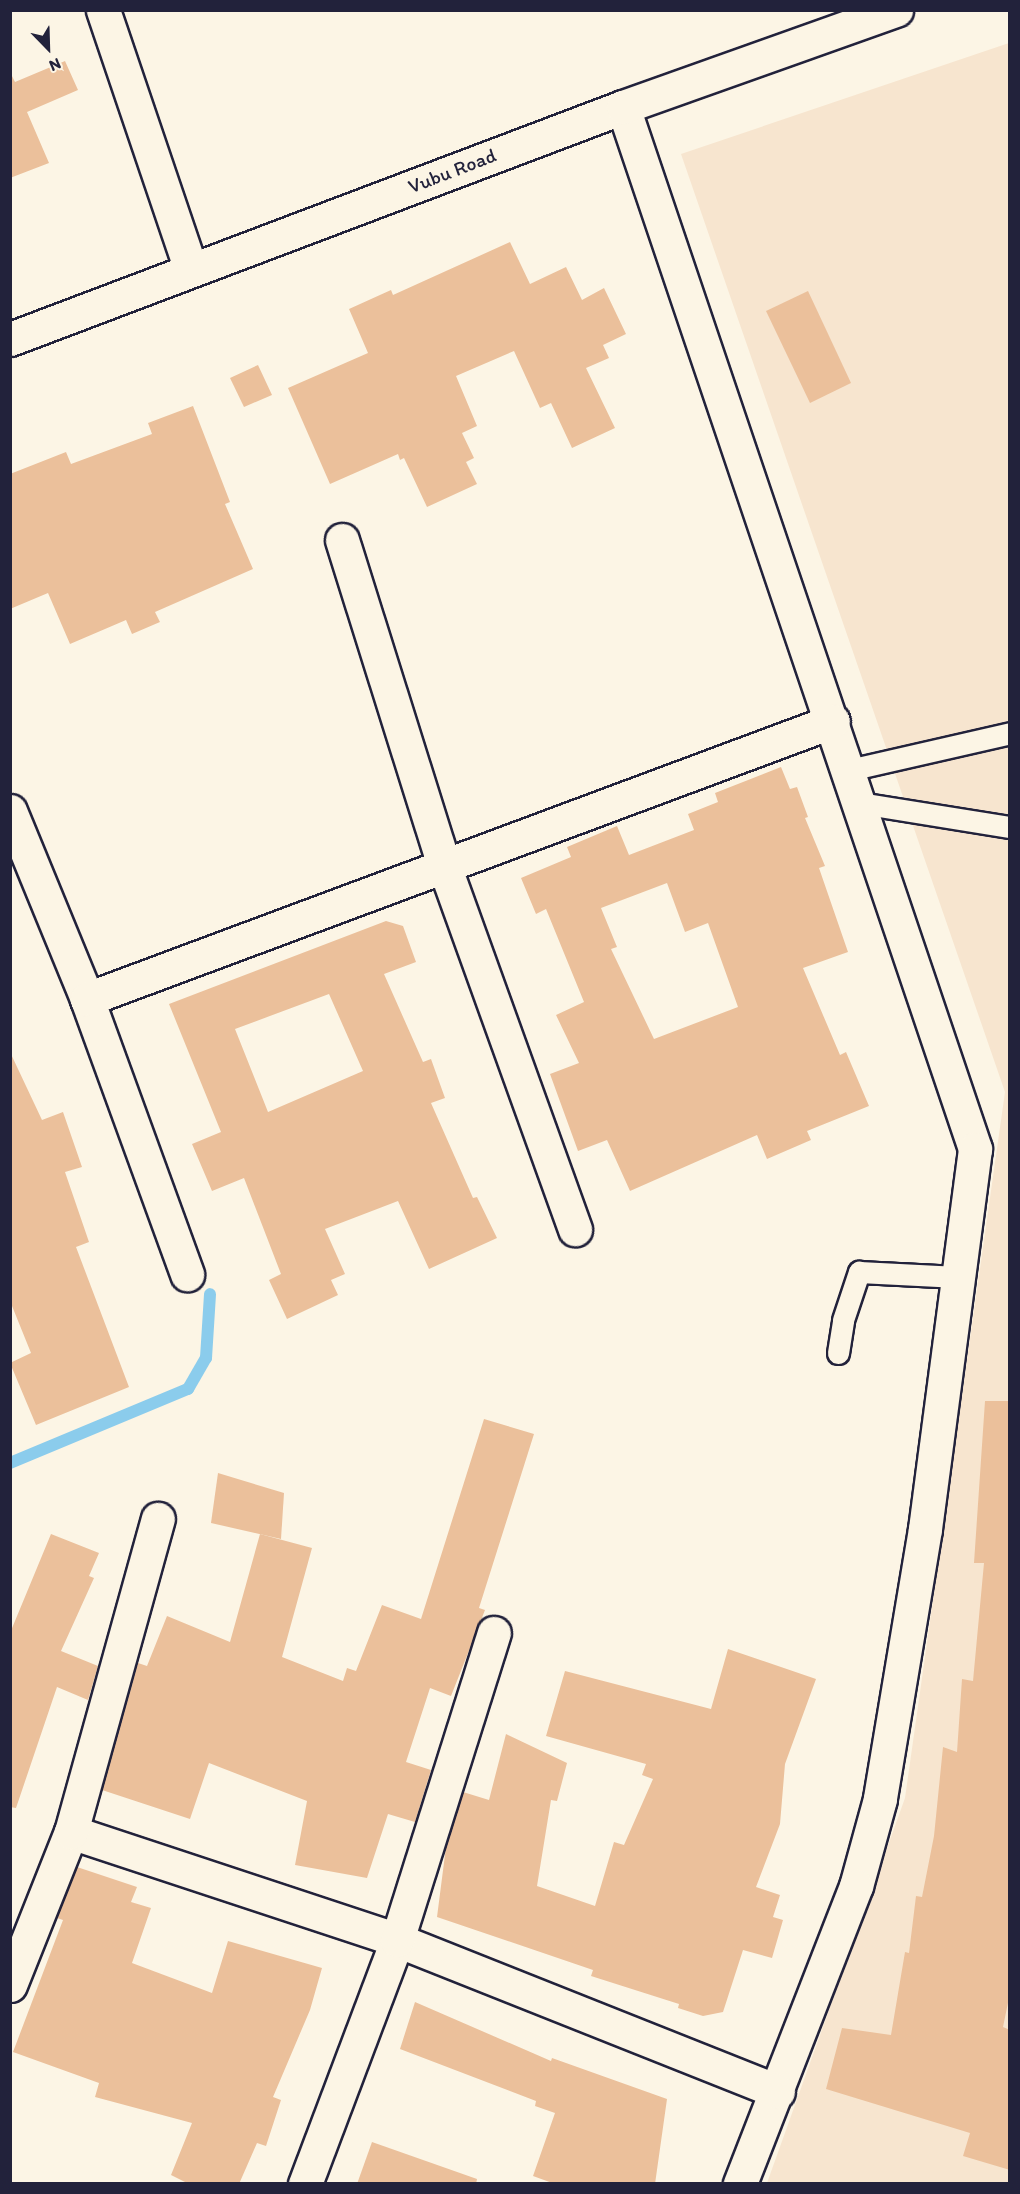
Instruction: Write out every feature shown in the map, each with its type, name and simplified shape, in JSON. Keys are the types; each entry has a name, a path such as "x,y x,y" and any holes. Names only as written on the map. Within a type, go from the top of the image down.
{"street":[{"path":"103,10 191,270"},
{"name":"Vubu Road","path":"10,339 623,107 896,10"},
{"path":"623,107 833,721 975,1149 925,1529 880,1799 856,1886 778,2092 740,2184"},
{"path":"342,540 445,868 575,1229"},
{"path":"87,999 445,868 833,721"},
{"path":"10,811 87,999 187,1274"},
{"path":"10,1985 70,1832 158,1519"},
{"path":"305,2184 397,1940 494,1633"},
{"path":"70,1832 397,1940 778,2092"}],"lane":[{"path":"849,770 1010,733"},
{"path":"860,803 1010,827"},
{"path":"838,1353 843,1320 859,1272 958,1277"}],"shaded area":[{"path":"1009,43 1009,2183 767,2183 905,1798 1005,1092 681,154"}],"building":[{"path":"65,61 78,90 27,112 49,163 10,178 10,72 15,82"},
{"path":"510,242 530,284 566,267 582,300 604,288 626,334 603,345 609,358 586,368 615,428 572,448 551,403 540,408 514,351 456,376 477,426 462,433 474,458 466,462 477,484 427,507 404,458 400,460 398,454 330,484 288,388 368,353 349,309 391,290 393,295"},
{"path":"808,291 851,383 810,403 766,311"},
{"path":"258,365 272,395 244,407 230,378"},
{"path":"193,406 230,502 225,504 253,569 155,612 160,622 132,634 126,620 70,644 48,593 10,609 10,474 66,452 71,464 152,434 148,423"},
{"path":"781,767 790,789 797,787 808,817 805,818 825,866 819,868 848,952 803,968 840,1055 846,1052 869,1106 807,1131 811,1140 767,1159 757,1135 630,1191 607,1140 578,1151 550,1074 579,1063 556,1015 584,1002 546,909 536,914 521,878 571,857 567,847 617,826 629,855 694,830 688,814 718,802 715,793","holes":["667,883 685,932 708,923 738,1007 654,1039 611,949 617,947 601,908"]},
{"path":"386,921 403,926 416,962 384,974 423,1062 431,1059 445,1098 431,1103 473,1198 477,1197 497,1238 429,1269 398,1201 325,1229 345,1274 331,1280 338,1295 287,1319 269,1280 281,1274 244,1178 212,1191 192,1144 221,1132 169,1004","holes":["329,994 363,1071 268,1112 235,1029"]},
{"path":"10,1052 42,1120 63,1112 82,1167 65,1172 89,1242 76,1247 129,1387 36,1425 10,1363 31,1353 10,1301"},
{"path":"985,1401 1010,1401 1010,1993 1003,2027 1010,2030 1010,2170 963,2156 970,2133 826,2089 842,2028 891,2035 905,1952 909,1953 916,1896 922,1897 934,1836 943,1747 957,1752 962,1679 973,1681 984,1563 974,1563"},
{"path":"484,1419 534,1434 479,1608 485,1610 451,1696 430,1688 406,1762 431,1770 415,1822 388,1814 367,1878 295,1865 307,1801 209,1763 190,1819 102,1790 138,1663 147,1666 167,1616 230,1642 260,1534 312,1548 282,1657 343,1681 347,1668 356,1671 382,1605 421,1619"},
{"path":"218,1473 284,1493 281,1539 211,1523"},
{"path":"51,1534 99,1553 89,1576 94,1578 61,1651 98,1666 88,1700 57,1687 16,1808 10,1807 10,1633"},
{"path":"728,1649 816,1679 785,1764 780,1824 756,1887 780,1895 773,1917 783,1920 772,1958 743,1950 723,2012 703,2016 678,2008 679,2004 591,1976 593,1970 437,1917 446,1847 463,1792 489,1800 506,1734 567,1763 557,1801 551,1800 537,1886 595,1906 614,1842 624,1845 653,1779 642,1775 646,1764 546,1736 565,1671 711,1709"},
{"path":"77,1867 137,1887 131,1902 151,1908 132,1963 212,1993 228,1941 322,1968 310,2010 273,2097 281,2100 266,2146 257,2143 239,2184 189,2184 171,2175 192,2123 95,2097 99,2083 13,2052 63,1920 57,1918"},
{"path":"415,2002 551,2061 552,2058 667,2099 655,2184 555,2184 533,2176 555,2113 535,2106 536,2101 400,2049"},
{"path":"372,2142 477,2179 476,2184 357,2184"}],"waterway":[{"path":"10,1463 188,1389 206,1358 210,1294"}]}
